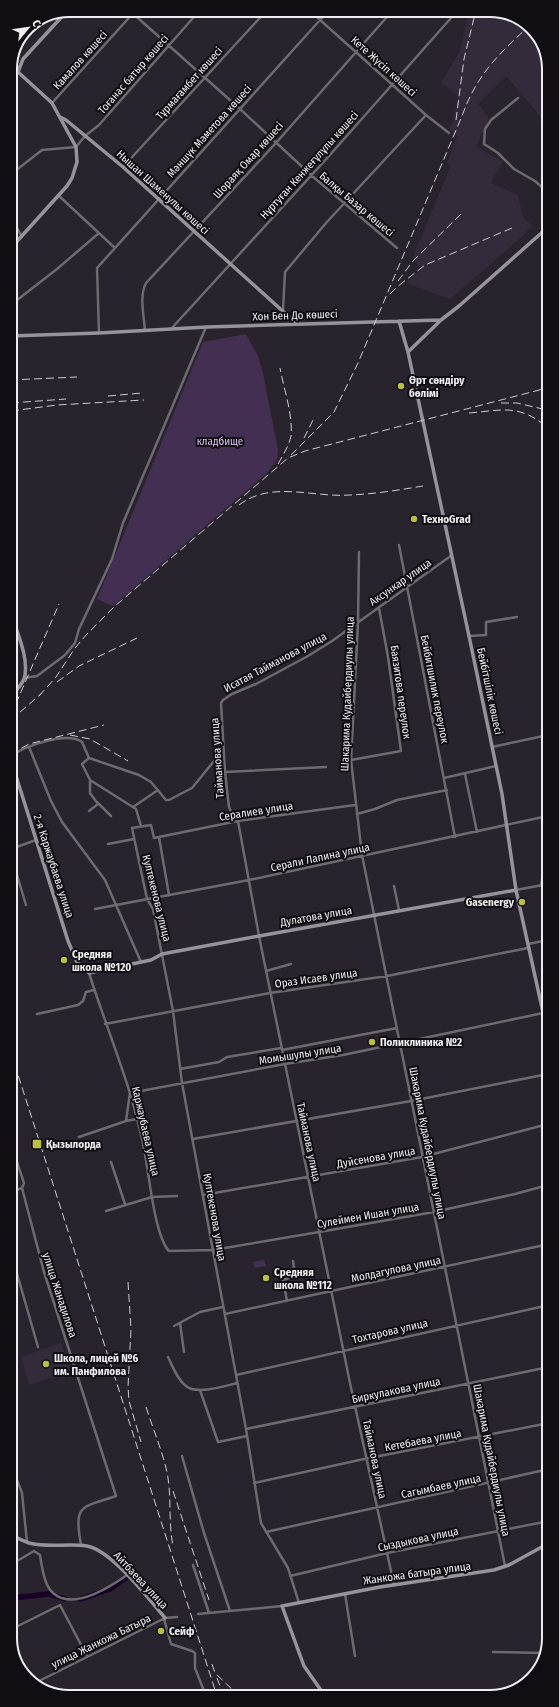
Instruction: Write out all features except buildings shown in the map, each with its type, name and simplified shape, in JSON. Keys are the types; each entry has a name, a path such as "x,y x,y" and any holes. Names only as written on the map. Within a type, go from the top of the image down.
{"street":[{"name":"Камалов көшесі","path":"52,103 130,17"},
{"name":"Балқы Базар көшесі","path":"136,17 240,109 311,175 397,248"},
{"name":"Тоғанас батыр көшесі","path":"76,146 99,125 194,17"},
{"name":"Тұрмағамбет көшесі","path":"124,167 204,77 260,17"},
{"name":"Кете Жүсіп көшесі","path":"317,17 449,134"},
{"name":"Мәншүк Мәметова көшесі","path":"99,333 97,268 323,17"},
{"name":"Шораяқ Омар көшесі","path":"145,331 143,289 146,283 276,143 355,51 387,17"},
{"name":"Нұртуған Кенжеғұлұлы көшесі","path":"171,329 452,17"},
{"path":"18,72 24,59 62,18"},
{"name":"Нышан Шаменулы көшесі","path":"18,72 52,103 60,117 66,120 124,167 158,200 297,324"},
{"path":"518,98 491,120 485,129 484,144 498,153 514,169 535,181 542,187"},
{"path":"283,311 285,272 344,204 426,115"},
{"path":"17,242 72,178 77,162 76,146 60,117"},
{"path":"17,170 42,150 76,146"},
{"path":"58,195 115,248"},
{"path":"17,228 22,237"},
{"path":"408,352 441,320 459,306 542,232"},
{"path":"17,300 56,270 99,233"},
{"name":"Хон Бен До көшесі","path":"17,336 207,327 399,320 441,320"},
{"name":"Бейбітшілік көшесі","path":"399,320 408,352 469,636 496,766 516,890 542,1004"},
{"path":"24,678 37,676 65,655 75,643 79,629 112,559 124,523 207,327"},
{"name":"Бейбитшилик переулок","path":"400,544 455,836"},
{"name":"Шакарима Кудайбердиулы улица","path":"359,552 358,623 351,760 362,856 398,1028 422,1157 505,1566"},
{"name":"Аксункар улица","path":"358,623 369,613 408,588 452,555"},
{"name":"Баязитова переулок","path":"351,760 401,751 388,658 379,608"},
{"path":"469,636 486,635 486,622 517,617"},
{"name":"Исатая Тайманова улица","path":"221,703 232,694 248,688 308,656 358,623"},
{"path":"17,634 26,663 24,678 17,689"},
{"name":"Тайманова улица","path":"221,703 228,807 233,817 238,821 258,936 343,1350 394,1585"},
{"path":"492,747 542,737"},
{"path":"17,753 29,746 58,739 72,738 82,742 89,758 139,775 151,782 166,800 169,800 192,788 224,749"},
{"path":"29,746 46,789 62,822 105,880 141,962"},
{"path":"89,758 82,764 90,780 90,792 97,802 111,816"},
{"path":"444,778 496,766"},
{"path":"225,772 326,767"},
{"path":"465,774 477,832"},
{"name":"2-я Каржаубаева улица","path":"17,779 68,941 77,962 89,973"},
{"path":"90,780 133,807 138,812 142,826 151,825 154,838 159,837 169,895"},
{"path":"133,807 158,790"},
{"path":"357,814 375,809 396,800 447,790"},
{"path":"89,811 98,804 97,802"},
{"name":"Сералиев улица","path":"159,837 238,821 355,805"},
{"name":"Серали Лапина улица","path":"95,908 249,880 542,817"},
{"name":"Култекенова улица","path":"142,826 132,828 147,899 153,909 173,1011 182,1083 246,1429 261,1523 290,1576 299,1603"},
{"path":"108,844 134,839"},
{"path":"17,846 36,840"},
{"path":"17,875 26,906"},
{"path":"541,886 542,880"},
{"path":"394,886 399,910"},
{"name":"Дулатова улица","path":"89,973 151,960 162,954 375,914 541,886"},
{"name":"Ораз Исаев улица","path":"105,1024 270,992 387,976 542,942"},
{"path":"266,971 291,964"},
{"name":"Каржаубаева улица","path":"89,973 105,1024 130,1092 145,1154 152,1196 161,1233 169,1251 213,1250"},
{"path":"37,1014 78,1005 83,1001 86,992 94,990"},
{"name":"Момышулы улица","path":"130,1092 401,1044 542,1012"},
{"path":"180,1069 219,1062 228,1057 398,1028"},
{"path":"193,1139 411,1101 542,1075"},
{"path":"126,1121 130,1092"},
{"path":"79,1137 126,1121 137,1119"},
{"name":"Дуйсенова улица","path":"203,1195 422,1157 542,1126"},
{"name":"улица Жанадилова","path":"17,1162 24,1183 22,1188 44,1272 116,1496 87,1506 80,1513 78,1521 81,1546"},
{"path":"111,1162 125,1204"},
{"name":"Сулеймен Ишан улица","path":"213,1250 434,1212 542,1187"},
{"path":"17,1190 22,1188"},
{"path":"106,1211 152,1196 177,1196"},
{"name":"Молдагулова улица","path":"224,1314 542,1245"},
{"path":"287,1301 283,1280 295,1276 292,1261"},
{"path":"17,1274 38,1347"},
{"name":"Тохтарова улица","path":"236,1375 457,1324 542,1306"},
{"path":"174,1326 200,1312 223,1307"},
{"path":"180,1323 184,1352"},
{"path":"168,1357 180,1380 186,1387 192,1390 200,1390 237,1383"},
{"name":"Биркулакова улица","path":"246,1429 542,1368"},
{"path":"200,1390 218,1442 247,1436"},
{"name":"Кетебаева улица","path":"254,1483 542,1424"},
{"path":"182,1456 204,1533 230,1611"},
{"name":"Сагымбаев улица","path":"266,1532 489,1484 542,1471"},
{"path":"17,1480 22,1493 27,1542"},
{"name":"Сыздыкова улица","path":"290,1576 387,1553 542,1522"},
{"name":"Айтбаева улица","path":"17,1537 33,1544 90,1547 103,1553 127,1575 165,1619"},
{"path":"33,1544 34,1551 40,1555 47,1584 53,1593 62,1598 73,1600 91,1595 109,1588 127,1575"},
{"name":"Жанкожа батыра улица","path":"282,1606 394,1585 476,1574 494,1570 505,1566 542,1547"},
{"path":"17,1561 34,1551"},
{"path":"193,1565 209,1613"},
{"path":"345,1594 355,1656"},
{"path":"17,1626 60,1605 87,1656"},
{"path":"198,1614 282,1606 304,1666 321,1690"},
{"name":"улица Жанкожа Батыра","path":"40,1680 165,1619 177,1617"},
{"path":"165,1619 171,1644 195,1653 195,1668 204,1690"},
{"path":"493,1652 539,1653"}],"shaded area":[{"path":"467,17 500,18 516,24 524,30 537,46 542,63 542,118 506,76 478,104 489,118 476,147 503,161 491,183 518,195 523,217 532,226 523,236 450,299 406,283 421,269 413,257 451,165 447,163 457,136 449,129 453,121 458,95 441,83 460,51"},
{"name":"Школа, лицей №6 им. Панфилова","path":"61,1343 71,1371 29,1385 21,1357"}],"green space":[{"name":"кладбище","path":"246,334 258,356 263,373 278,450 277,460 267,473 113,606 97,599 203,342"},
{"path":"264,1260 266,1266 254,1268 253,1262"}],"waterway":[{"path":"81,1599 110,1589 127,1577"},
{"path":"17,1597 49,1594 65,1599"}],"railway":[{"path":"456,120 464,59 474,17"},
{"path":"291,455 334,412 358,363 474,88 498,56 524,30"},
{"path":"398,281 413,261 461,214"},
{"path":"390,294 425,265 512,228"},
{"path":"278,464 286,450 291,436 291,419 280,368"},
{"path":"17,380 77,377"},
{"path":"39,696 56,677 75,648 115,606 288,458 305,451 542,389"},
{"path":"108,396 142,393"},
{"path":"17,403 66,399"},
{"path":"17,410 57,405 144,400"},
{"path":"501,403 517,403 542,409"},
{"path":"469,413 510,410 528,415 542,424"},
{"path":"304,438 314,418"},
{"path":"239,505 265,493 293,492 350,495 378,493 423,486"},
{"path":"17,701 59,604"},
{"path":"57,682 79,666 137,638"},
{"path":"17,715 42,693"},
{"path":"17,751 29,744 104,725"},
{"path":"70,735 90,739 128,761"},
{"path":"17,1072 215,1690"},
{"path":"128,1282 131,1329 128,1387 129,1401 141,1442"},
{"path":"146,1407 167,1472 173,1546"},
{"path":"173,1491 209,1600"},
{"path":"212,1664 215,1673 233,1690"},
{"path":"217,1678 222,1690"}],"place":[{"name":"Өрт сөндіру бөлімі","path":"401,386"},
{"name":"ТехноGrad","path":"414,519"},
{"name":"Gasenergy","path":"522,902"},
{"name":"Средняя школа №120","path":"64,960"},
{"name":"Поликлиника №2","path":"372,1042"},
{"name":"Қызылорда","path":"37,1144"},
{"name":"Средняя школа №112","path":"266,1278"},
{"name":"Школа, лицей №6 им. Панфилова","path":"46,1364"},
{"name":"Сейф","path":"161,1631"}]}
